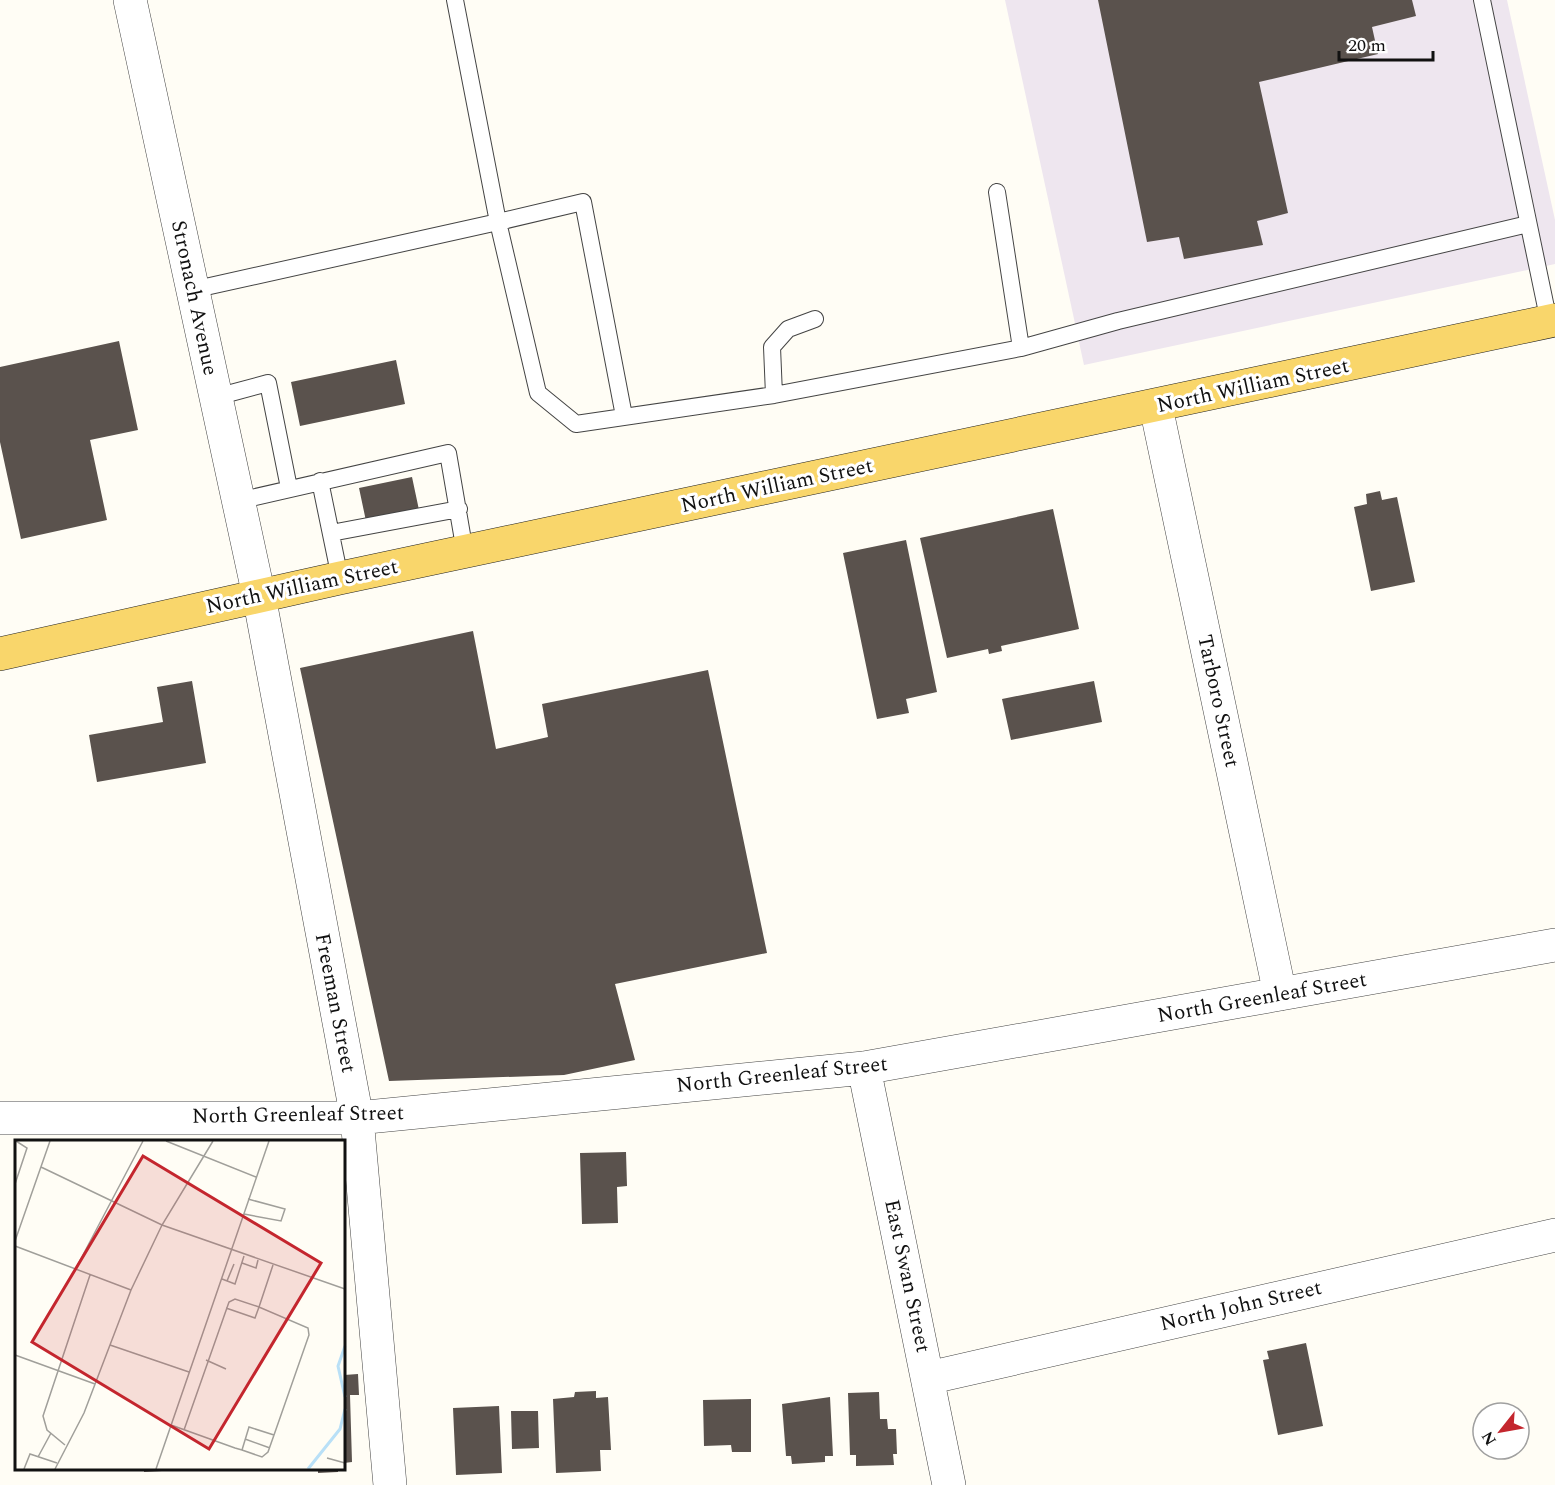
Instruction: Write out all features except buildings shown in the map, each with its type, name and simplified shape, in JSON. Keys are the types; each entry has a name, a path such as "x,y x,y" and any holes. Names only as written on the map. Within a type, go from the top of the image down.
{"main road":[{"name":"North William Street","path":"0,654 340,578 1552,321"}],"street":[{"name":"Stronach Avenue","path":"130,0 259,596"},
{"name":"Tarboro Street","path":"1156,406 1280,994"},
{"name":"Freeman Street","path":"259,596 357,1118 390,1485"},
{"name":"North Greenleaf Street","path":"0,1118 357,1118 864,1068 1555,945"},
{"name":"East Swan Street","path":"864,1068 949,1485"},
{"name":"North John Street","path":"927,1378 1555,1235"}],"lane":[{"path":"455,0 498,222 538,393 576,424 774,395 1021,348 1118,321 1528,224"},
{"path":"1482,0 1528,224 1552,321"},
{"path":"997,192 1021,348"},
{"path":"192,290 584,202 624,416"},
{"path":"774,395 772,347 788,329 815,319"},
{"path":"216,397 268,383 289,489"},
{"path":"238,501 448,453 465,552"},
{"path":"320,481 340,578"},
{"path":"331,533 459,509"}],"shaded area":[{"path":"1005,0 1507,0 1555,220 1555,264 1084,365"}]}
